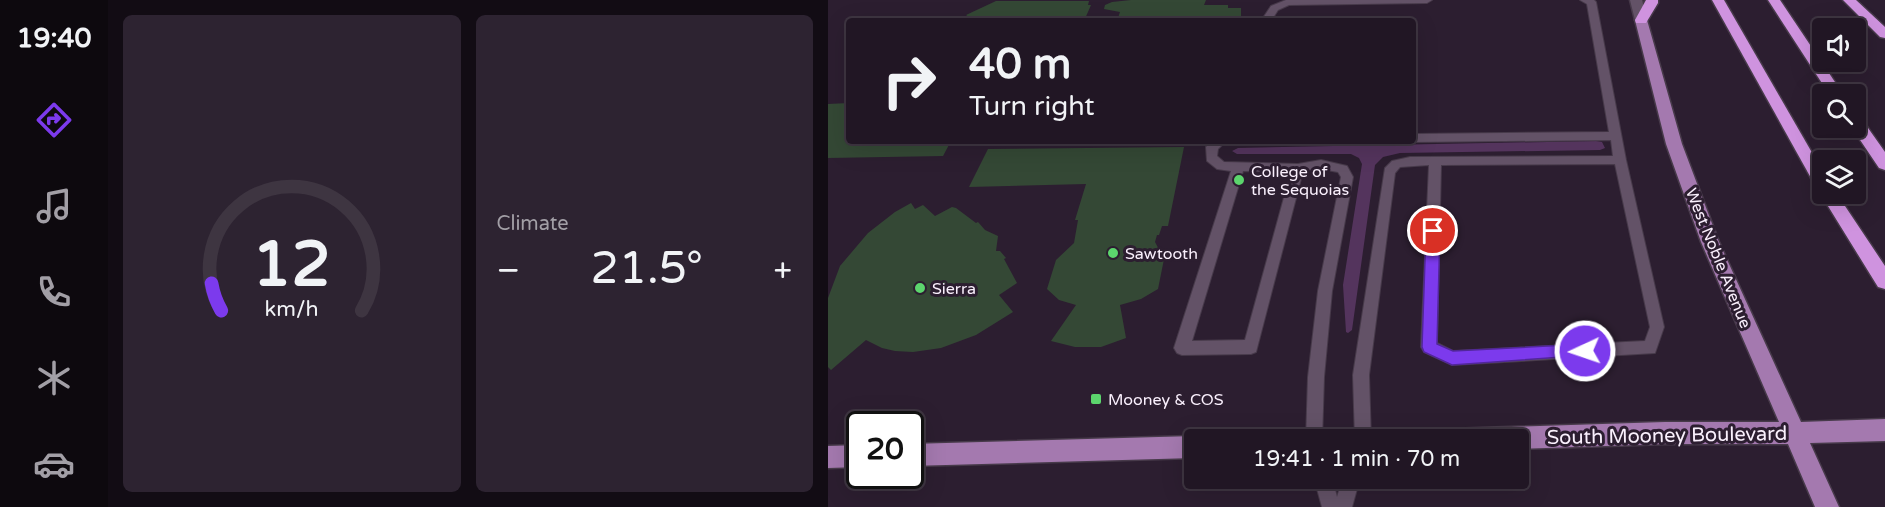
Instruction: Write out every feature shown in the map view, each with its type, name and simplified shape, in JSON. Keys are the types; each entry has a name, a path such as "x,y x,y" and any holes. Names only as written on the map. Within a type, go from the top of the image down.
{"highway":[{"path":"1641,20 1652,0"},
{"path":"1718,0 1812,167"},
{"path":"1774,0 1829,84"},
{"path":"1849,0 1885,34"},
{"path":"1866,136 1885,164"},
{"path":"1836,204 1885,280"}],"main road":[{"name":"West Noble Avenue","path":"1636,0 1674,144 1702,220 1792,433 1827,507"},
{"name":"South Mooney Boulevard","path":"1529,437 1885,430"},
{"path":"924,455 1184,447"},
{"path":"828,457 846,456"}],"lane":[{"path":"1267,18 1276,5 1301,1 1427,0"},
{"path":"1435,160 1429,347 1452,358 1650,348 1657,327 1615,136 1591,2 1585,0"},
{"path":"1416,138 1615,136"},
{"path":"1216,144 1212,147 1211,159 1221,166 1299,168 1313,164 1329,164 1343,169 1347,177 1325,291 1316,377 1314,429"},
{"path":"1363,429 1361,375 1389,171 1396,164 1410,160 1620,160"},
{"path":"1238,167 1182,348 1251,347 1299,168"},
{"path":"1326,489 1331,507"},
{"path":"1343,507 1349,489"}],"shaded area":[{"path":"1602,142 1605,148 1600,150 1400,153 1383,157 1375,165 1352,330 1348,333 1346,332 1343,285 1362,164 1359,158 1351,154 1237,154 1232,151 1238,148"}],"building":[{"path":"1206,0 1204,5 1228,5 1228,8 1241,8 1241,18 1118,18 1120,12 1104,9 1105,5 1112,2"},
{"path":"996,1 1089,1 1088,5 1091,5 1085,18 970,18 966,15"},
{"path":"846,103 846,144 949,144 943,156 828,158 828,104"},
{"name":"Sawtooth","path":"1184,147 1168,226 1162,226 1155,242 1164,259 1158,289 1141,299 1120,305 1126,338 1101,347 1075,347 1051,341 1076,305 1059,300 1047,289 1056,260 1074,243 1078,220 1075,220 1086,184 969,187 988,149"},
{"name":"Sierra","path":"911,203 915,209 923,205 935,216 952,207 956,208 976,223 978,222 985,230 998,236 996,251 1000,251 1006,258 1004,259 1017,283 999,295 1013,312 976,335 941,348 913,352 895,351 882,348 866,340 831,370 828,367 828,298 840,266 868,233"}],"place":[{"name":"College of the Sequoias","path":"1239,180"},
{"name":"Sawtooth","path":"1113,253"},
{"name":"Sierra","path":"920,288"},
{"name":"Mooney & COS","path":"1096,399"}],"route":[{"path":"1433,231 1429,347 1452,358 1585,351"}]}
